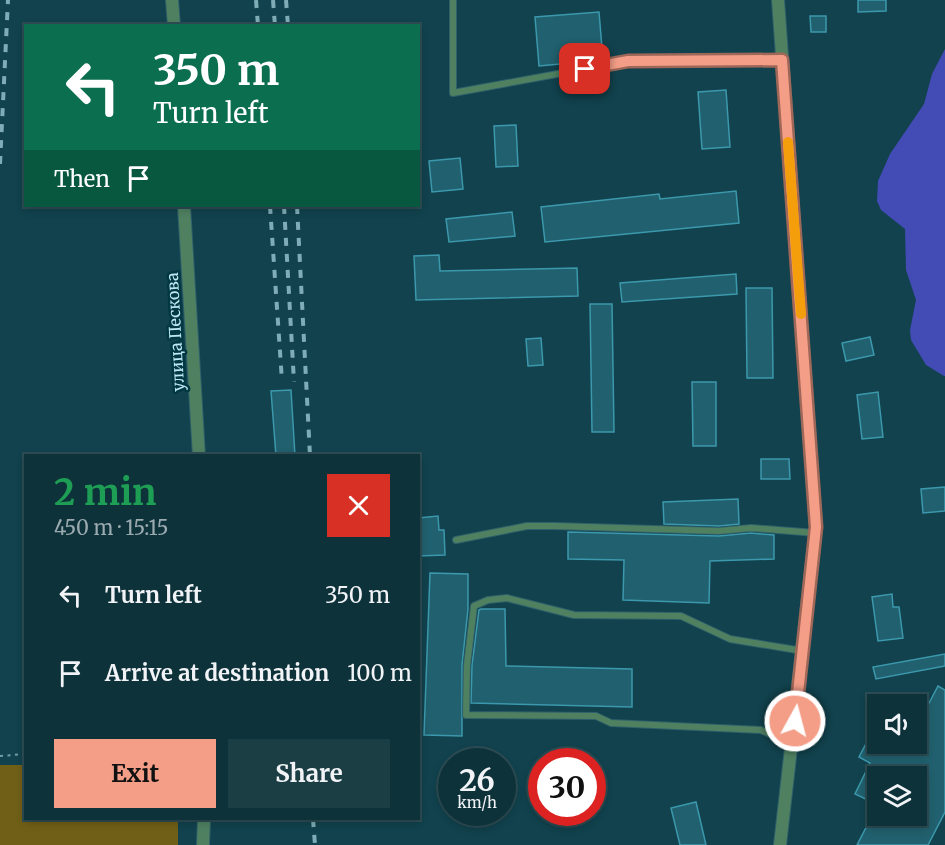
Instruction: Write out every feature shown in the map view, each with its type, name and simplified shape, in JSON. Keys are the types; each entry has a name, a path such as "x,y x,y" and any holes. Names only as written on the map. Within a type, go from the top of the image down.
{"street":[{"path":"172,0 174,24"},
{"path":"778,0 816,533 780,845"},
{"name":"улица Пескова","path":"184,207 198,454"},
{"path":"203,845 204,820"}],"lane":[{"path":"453,0 453,93 628,61 782,60"},
{"path":"456,540 527,526 719,531 751,528 816,533"},
{"path":"792,745 761,730 611,723 596,716 466,715 467,665 474,606 488,600 507,598 574,615 681,616 730,639 803,651"}],"path":[{"path":"0,756 24,754"}],"shaded area":[{"path":"945,49 944,376 926,365 911,340 910,330 916,300 906,270 905,229 881,210 877,201 878,181 890,154 924,104 932,74"},
{"path":"0,765 24,765 24,820 178,820 178,845 0,845"}],"building":[{"path":"858,0 886,0 886,11 858,12"},
{"path":"599,12 603,60 539,66 535,17"},
{"path":"810,16 826,16 826,32 811,32"},
{"path":"726,90 730,147 702,149 698,92"},
{"path":"516,125 518,166 496,167 494,126"},
{"path":"460,158 463,189 432,192 429,161"},
{"path":"736,191 739,223 545,242 541,207 659,194 660,199"},
{"path":"512,212 515,236 449,242 446,219"},
{"path":"439,255 440,271 577,268 578,296 416,300 414,256"},
{"path":"736,274 737,294 622,302 620,283"},
{"path":"746,288 772,288 773,378 747,378"},
{"path":"590,304 612,304 614,432 592,432"},
{"path":"870,337 874,355 846,361 842,343"},
{"path":"541,338 543,365 528,366 526,339"},
{"path":"692,382 716,382 716,446 693,446"},
{"path":"291,390 295,454 276,454 271,391"},
{"path":"878,392 883,437 862,439 857,395"},
{"path":"761,459 789,459 790,479 761,479"},
{"path":"945,487 945,511 923,513 921,489"},
{"path":"738,499 739,524 719,526 664,524 663,502"},
{"path":"438,516 439,530 444,530 445,555 420,556 420,518"},
{"path":"568,532 719,536 751,533 774,535 774,559 710,561 709,603 623,600 624,560 568,559"},
{"path":"430,573 468,574 468,609 462,665 462,736 424,735"},
{"path":"892,594 893,607 899,607 903,638 878,641 872,597"},
{"path":"505,609 506,666 632,669 632,707 471,703 472,665 479,610"},
{"path":"945,654 945,666 876,679 873,667"},
{"path":"938,686 945,690 945,812 928,845 857,845 867,826 927,826 927,766 869,766 870,763 859,757 867,742 867,754 927,754 927,707"},
{"path":"867,769 867,800 855,794"},
{"path":"696,802 706,845 680,845 671,808"}],"railway":[{"path":"0,164 8,0"},
{"path":"256,0 258,24"},
{"path":"273,0 275,24"},
{"path":"286,0 288,24"},
{"path":"270,207 282,381"},
{"path":"284,207 294,382"},
{"path":"297,207 310,454"},
{"path":"313,820 315,845"}],"slow traffic":[{"path":"788,142 801,314"}],"route":[{"path":"585,69 628,61 782,60 816,527 795,721"}]}
